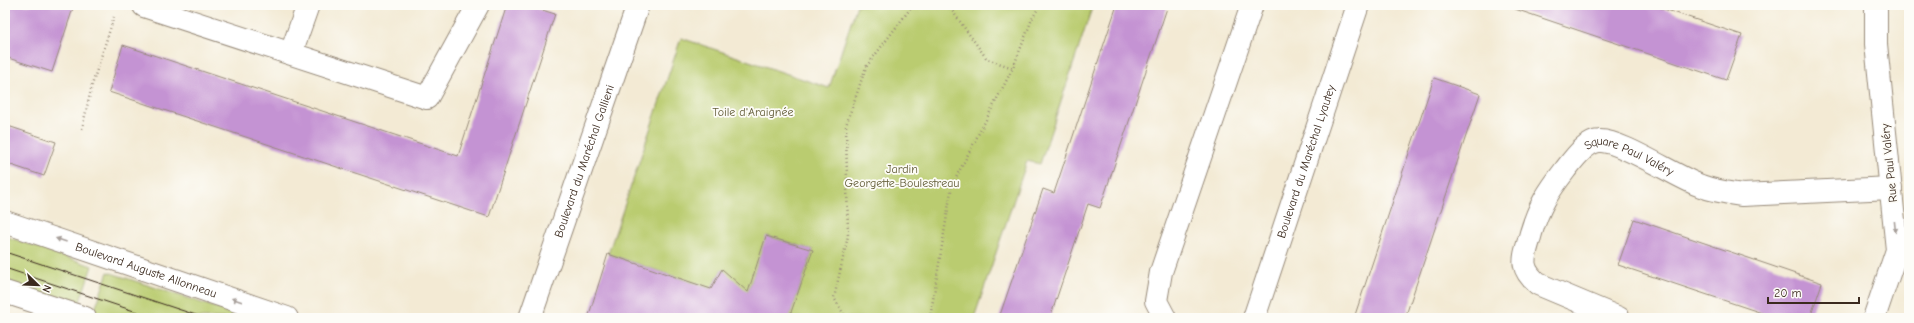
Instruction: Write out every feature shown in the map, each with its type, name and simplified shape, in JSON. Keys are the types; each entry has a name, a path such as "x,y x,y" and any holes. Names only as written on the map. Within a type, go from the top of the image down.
{"street":[{"path":"145,5 144,6 427,98 478,5"},
{"path":"291,53 308,5"},
{"name":"Boulevard du Maréchal Gallieni","path":"530,318 638,5"},
{"path":"1165,318 1156,301 1161,272 1252,5"},
{"name":"Boulevard du Maréchal Lyautey","path":"1254,318 1358,5"},
{"name":"Rue Paul Valéry","path":"1874,318 1897,250 1876,44 1876,5"},
{"name":"Square Paul Valéry","path":"1618,318 1538,284 1528,276 1523,263 1535,218 1546,194 1569,165 1587,146 1599,141 1618,145 1701,186 1727,193 1742,195 1891,188"},
{"name":"Boulevard Auguste Allonneau","path":"5,222 287,318"},
{"path":"5,292 85,318"}],"path":[{"path":"846,318 834,298 848,236 846,125 866,67 913,5"},
{"path":"948,5 987,59 1013,68"},
{"path":"930,318 952,185 1013,68 1032,18 1040,5"},
{"path":"82,129 92,85 114,17"}],"green space":[{"name":"Jardin Georgette-Boulestreau","path":"857,5 1093,5 1040,164 1027,161 974,318 789,318 813,250 767,236 745,300 722,269 711,289 608,254 681,38 829,88"},
{"path":"5,236 92,266 78,307 5,282"},
{"path":"108,272 247,318 113,318 94,312"}],"building":[{"path":"5,5 74,5 52,72 5,57"},
{"path":"507,5 526,5 555,14 489,217 109,92 123,45 458,156"},
{"path":"1117,5 1168,5 1100,208 1088,204 1050,318 999,318 1043,189 1054,193"},
{"path":"1516,5 1652,5 1742,35 1726,80 1515,9"},
{"path":"1434,78 1480,94 1405,318 1354,318"},
{"path":"5,125 56,142 44,176 5,163"},
{"path":"1634,219 1822,283 1810,318 1777,318 1618,265"},
{"path":"766,236 813,250 789,318 588,318 608,254 711,289 722,269 748,292"}],"tram line":[{"path":"5,252 205,318"},
{"path":"5,268 155,318"}],"park label":[{"name":"Toile d'Araignée","path":"753,112"}]}
